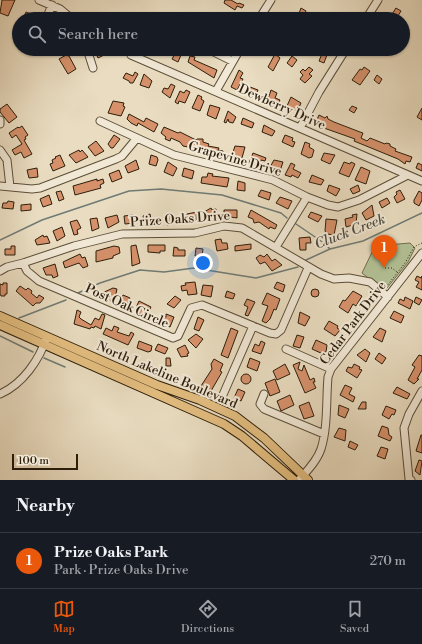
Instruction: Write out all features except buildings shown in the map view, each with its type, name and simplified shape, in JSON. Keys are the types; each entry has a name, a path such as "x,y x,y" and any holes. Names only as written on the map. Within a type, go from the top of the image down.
{"main road":[{"name":"North Lakeline Boulevard","path":"0,316 122,379 224,424 242,436 294,480"},
{"name":"North Lakeline Boulevard","path":"0,325 126,371 157,385 206,402 235,416 264,438 304,479"},
{"path":"122,379 126,371"}],"street":[{"path":"39,0 65,12"},
{"path":"263,12 271,0"},
{"path":"370,12 378,0"},
{"path":"49,12 52,6"},
{"path":"89,56 93,68"},
{"name":"Dewberry Drive","path":"133,56 422,182"},
{"path":"222,56 232,61"},
{"path":"216,91 235,56"},
{"path":"300,128 318,92 341,56"},
{"name":"Grapevine Drive","path":"100,121 174,154 273,180 307,198 338,207 359,200 406,176"},
{"path":"0,186 32,189 40,188 122,156 137,138"},
{"path":"0,150 7,160 10,187"},
{"path":"276,247 307,198"},
{"name":"Prize Oaks Drive","path":"0,270 7,266 23,263 74,246 122,234 195,233 224,226 242,228 276,247 308,268 334,279 349,278 370,282 388,297"},
{"name":"Cedar Park Drive","path":"304,479 317,458 324,434 328,377 331,369 422,253"},
{"path":"0,262 7,266"},
{"name":"Post Oak Circle","path":"23,263 27,271 39,281 173,338 178,336 188,312 191,308 197,305 202,305 276,334 281,330 308,268"},
{"path":"222,397 253,326"},
{"path":"0,394 13,387 21,380 29,370 46,341"},
{"path":"286,349 331,369"},
{"path":"411,480 408,479 404,428 409,414 422,391"},
{"path":"264,394 260,404 264,409 324,434"}],"path":[{"path":"380,291 387,286 414,246 422,243"},
{"path":"385,268 392,268 397,272"}],"green space":[{"path":"410,243 415,248 408,262 387,288 381,288 362,273 375,246"}],"waterway":[{"path":"0,240 42,220 129,191 161,189 222,195 281,213 287,218"},
{"name":"Cluck Creek","path":"306,260 330,249 363,241 422,213"},
{"path":"296,224 324,243 330,249"},
{"name":"Cluck Creek","path":"78,293 100,283 140,270 164,272 194,268 256,278 298,267"},
{"name":"Cluck Creek","path":"19,318 66,300"},
{"path":"0,336 33,352"},
{"path":"44,358 65,367"}],"place":[{"name":"Prize Oaks Park","path":"384,268"}]}
